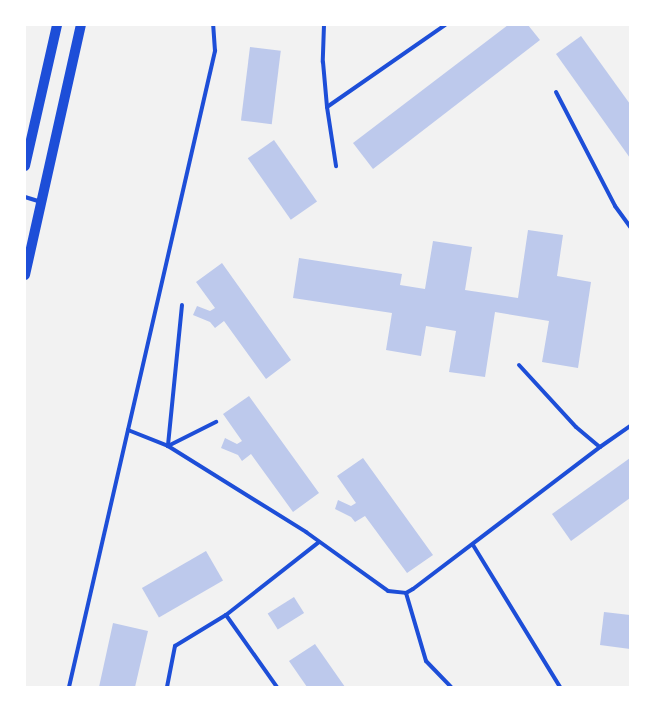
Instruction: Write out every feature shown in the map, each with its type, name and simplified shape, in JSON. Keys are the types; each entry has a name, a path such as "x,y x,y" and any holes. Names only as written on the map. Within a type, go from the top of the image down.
{"main road":[{"path":"25,166 57,25"},
{"path":"25,276 81,25"}],"lane":[{"path":"69,687 215,51 213,25"},
{"path":"324,25 327,107 336,166"},
{"path":"327,107 446,25"},
{"path":"556,92 615,206 630,227"},
{"path":"25,198 41,202"},
{"path":"168,446 182,305"},
{"path":"519,365 576,427 600,447"},
{"path":"168,446 216,422"},
{"path":"128,430 168,446 319,542 388,591 406,593 473,545 630,426"},
{"path":"167,687 175,646 226,615 319,542"},
{"path":"473,545 560,687"},
{"path":"406,593 426,661 451,687"},
{"path":"226,615 277,687"}],"building":[{"path":"508,25 528,25 540,40 373,169 353,143"},
{"path":"581,36 630,104 630,158 556,54"},
{"path":"250,47 281,51 272,124 241,120"},
{"path":"274,140 317,201 291,220 248,158"},
{"path":"528,230 563,235 557,276 591,282 578,368 542,362 549,321 495,312 485,377 449,372 456,331 426,326 421,356 386,350 392,313 293,298 299,258 402,274 400,285 425,289 433,241 472,247 465,290 518,298"},
{"path":"222,263 291,360 266,379 224,321 215,328 210,322 193,315 197,306 210,311 215,308 196,282"},
{"path":"249,396 319,493 293,512 251,454 242,461 238,455 221,448 225,438 237,444 242,441 223,414"},
{"path":"363,458 433,555 407,573 365,516 355,522 351,517 335,509 338,500 351,506 356,503 337,476"},
{"path":"630,458 630,498 571,541 552,514"},
{"path":"206,551 223,580 159,617 142,588"},
{"path":"294,597 304,613 278,630 268,613"},
{"path":"604,612 630,615 630,649 600,645"},
{"path":"113,623 148,631 135,687 99,687"},
{"path":"315,644 345,687 307,687 289,661"}]}
